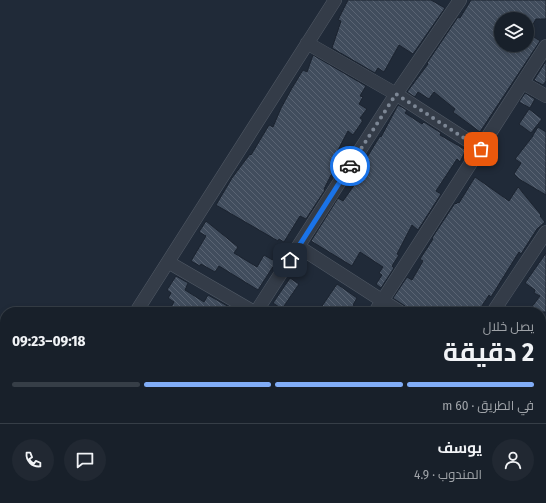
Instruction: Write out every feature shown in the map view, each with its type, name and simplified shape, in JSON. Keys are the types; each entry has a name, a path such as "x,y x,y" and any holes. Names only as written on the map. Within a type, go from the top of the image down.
{"street":[{"path":"139,307 335,0"},
{"path":"258,307 299,247 396,94 460,0"},
{"path":"307,43 396,94 481,149"},
{"path":"379,307 546,46"},
{"path":"523,83 546,96"},
{"path":"496,307 546,232"},
{"path":"299,247 392,307"},
{"path":"168,262 246,307"}],"building":[{"path":"348,0 431,0 445,8 413,54 399,45 384,72 378,68 375,73 332,48 341,21 338,20"},
{"path":"471,0 546,0 546,19 536,19 534,22 534,12 494,12 494,52 533,52 480,132 453,112 455,109 434,92 429,99 418,92 415,97 407,92 428,64 427,63 458,17 460,18"},
{"path":"534,37 540,41 534,50"},
{"path":"313,55 366,86 360,96 363,97 359,104 367,109 360,118 362,119 362,122 353,135 348,131 336,154 341,156 324,189 325,190 306,219 300,216 284,242 279,239 278,241 216,205 232,178 250,154 251,155 269,125 273,127 281,108 303,70 307,72"},
{"path":"546,61 546,81 543,85 534,80"},
{"path":"525,93 535,99 530,108 519,102"},
{"path":"398,105 407,110 405,113 422,124 424,122 441,133 440,135 466,150 460,162 457,159 436,191 441,194 418,230 412,225 397,254 399,255 392,266 394,268 381,288 376,284 382,275 379,273 383,267 360,252 352,266 311,241 338,198 343,201 355,184 351,181 380,136 381,137"},
{"path":"529,109 542,119 531,133 519,124"},
{"path":"538,127 546,132 546,195 519,179 514,174 521,163 515,159"},
{"path":"475,177 509,201 518,187 545,222 537,229 521,254 519,252 491,297 489,295 481,307 406,307 393,298 407,277 412,280 423,261 420,259 433,239 432,238 455,203 459,203"},
{"path":"206,221 238,247 234,253 257,267 264,255 276,262 258,290 219,266 215,272 201,264 200,266 191,261 206,236 199,232"},
{"path":"546,253 546,307 532,307 540,296 534,293 535,290 525,283"},
{"path":"176,276 188,283 185,290 204,302 208,295 229,307 171,307 174,302 168,298 171,293 167,290"},
{"path":"290,278 299,284 283,307 279,307 273,303"},
{"path":"337,284 357,298 353,305 356,307 321,307"}],"way so far":[{"path":"350,166 396,94 481,149"}],"route":[{"path":"290,260 350,166"}]}
